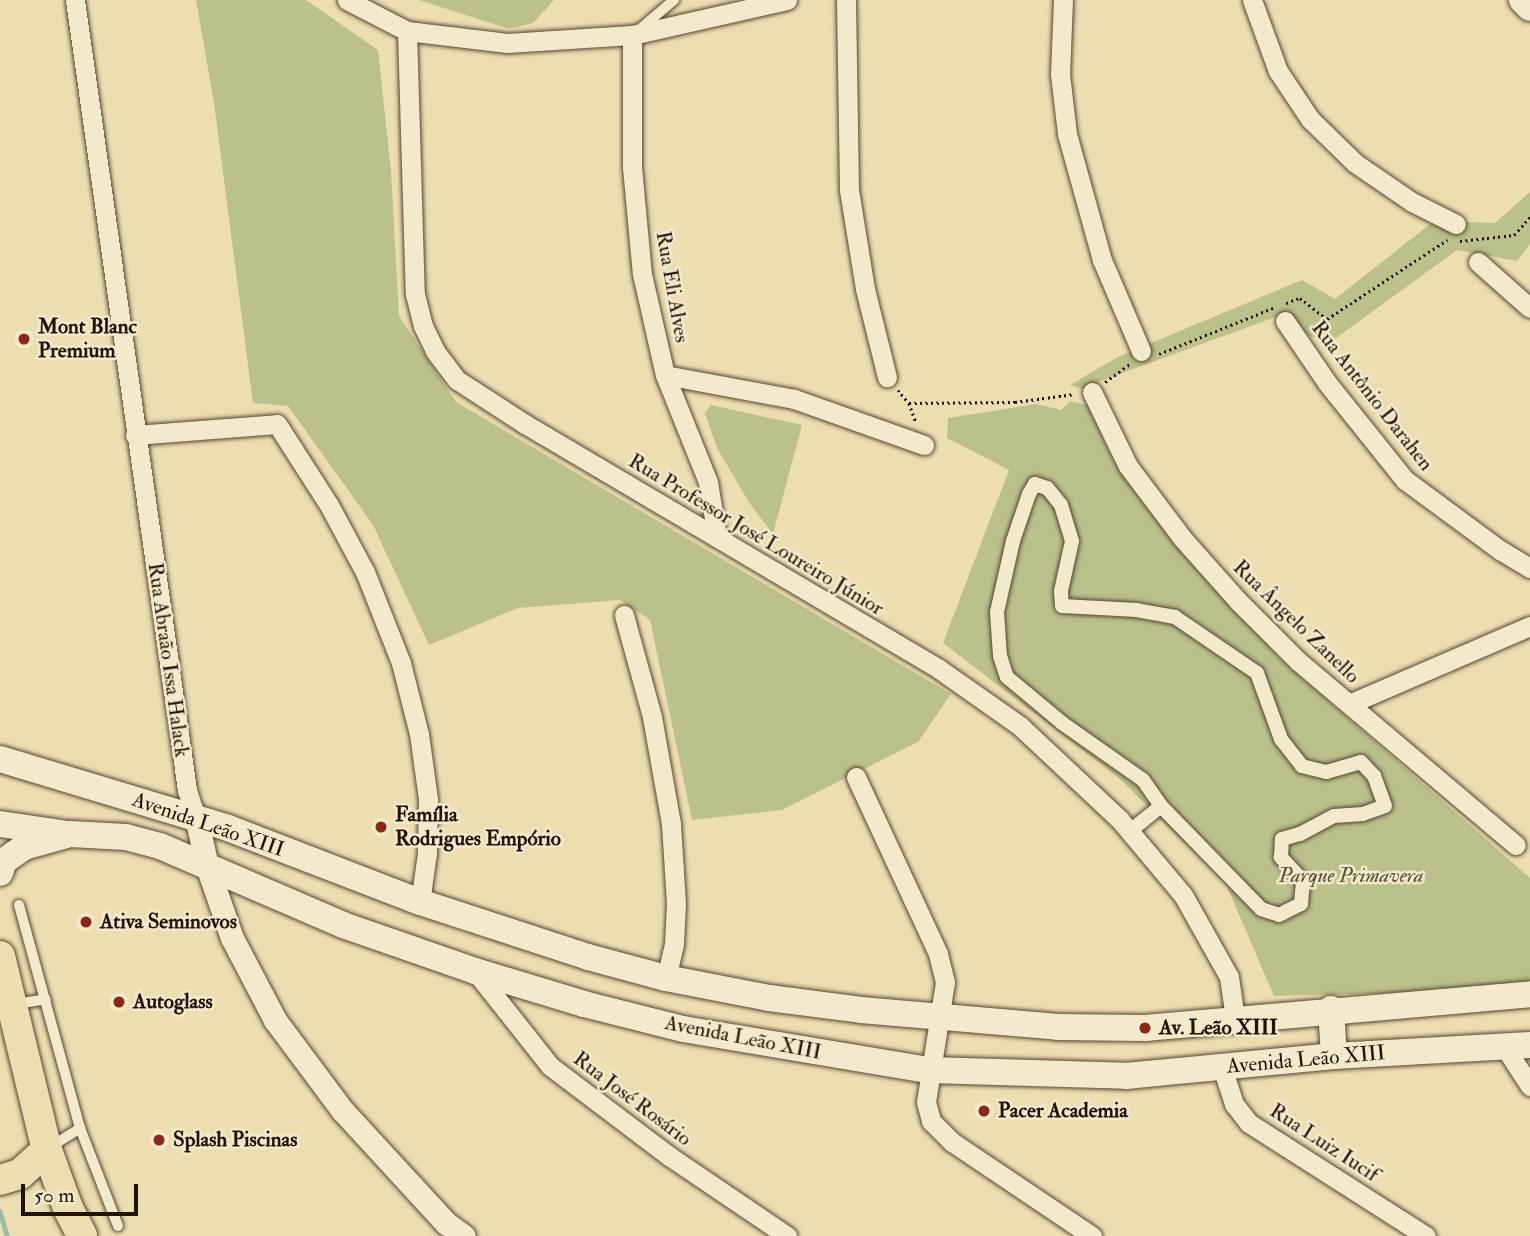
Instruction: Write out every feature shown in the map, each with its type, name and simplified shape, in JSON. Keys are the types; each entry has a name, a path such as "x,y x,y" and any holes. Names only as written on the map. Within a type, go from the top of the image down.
{"main road":[{"path":"1522,0 1530,8"},
{"name":"Avenida Leão XIII","path":"0,759 196,817 420,902 588,957 666,978 769,998 939,1017 1058,1027 1120,1028 1530,994"},
{"path":"0,824 70,834"},
{"name":"Avenida Leão XIII","path":"0,873 4,861 24,847 70,834 125,837 160,846 343,925 475,971 682,1029 929,1070 1126,1076 1334,1056 1517,1045"},
{"path":"0,956 47,1150 68,1208 82,1236"},
{"path":"1331,1009 1334,1056"},
{"path":"10,1177 47,1150"}],"street":[{"name":"Rua Abraão Issa Halack","path":"75,0 187,790 207,866 232,938 275,1020 342,1110 446,1223 464,1236"},
{"path":"347,0 407,31 508,43 632,35 787,0"},
{"path":"846,0 849,190 864,289 887,377"},
{"path":"1063,0 1060,74 1067,134 1101,260 1141,351"},
{"path":"1252,0 1278,71 1310,119 1355,163 1412,202 1456,224"},
{"name":"Rua Professor José Loureiro Júnior","path":"407,31 415,294 423,326 435,351 457,380 525,424 939,669 1020,726 1129,832 1183,895 1229,977 1235,1018"},
{"name":"Rua Eli Alves","path":"632,35 632,167 642,274 665,375 700,455 708,482 717,537"},
{"path":"1478,262 1530,308"},
{"name":"Rua Antônio Darahen","path":"1285,321 1328,384 1405,480 1500,550 1530,568"},
{"path":"665,375 794,399 924,445"},
{"name":"Rua Ângelo Zanello","path":"1092,392 1128,466 1183,540 1239,602 1298,661 1516,845"},
{"path":"135,435 277,424 329,505 365,572 401,663 419,734 428,799 427,853 420,902"},
{"path":"1035,484 1047,488 1061,505 1072,541 1060,591 1062,607 1137,610 1175,617 1257,673 1281,738 1302,766 1326,772 1361,762 1374,776 1385,806 1363,814 1334,816 1300,834 1282,839 1281,857 1303,881 1301,904 1279,915 1261,909 1161,806 1143,780 1062,723 1007,677 1000,656 997,612 1013,541 1035,484"},
{"path":"624,615 652,717 671,824 676,904 674,944 666,978"},
{"path":"1349,704 1530,625"},
{"path":"856,777 938,954 945,982 929,1070 926,1102 931,1121 952,1142 1092,1236"},
{"path":"1129,832 1161,806"},
{"name":"Rua José Rosário","path":"475,971 550,1066 670,1156 788,1236"},
{"path":"1517,1045 1530,1086"},
{"name":"Rua Luiz Iucif","path":"1222,1067 1234,1104 1249,1123 1426,1236"}],"lane":[{"path":"632,35 674,0"},
{"path":"19,905 80,1128 118,1226"},
{"path":"13,1005 46,999"},
{"path":"47,1150 80,1128"}],"path":[{"path":"887,377 909,403 1015,402 1092,392 1129,366 1141,351 1156,355 1300,298 1327,318 1444,239 1466,242 1514,236 1530,217"},
{"path":"1456,224 1466,242"}],"green space":[{"path":"196,0 306,0 378,50 391,171 399,316 456,402 951,694 918,742 782,810 692,820 650,620 620,600 518,608 429,645 373,525 288,406 253,403 214,103"},
{"path":"419,0 554,0 533,23 509,29"},
{"path":"1530,192 1530,244 1517,261 1457,250 1332,341 1309,336 1289,312 1098,382 1092,392 1070,385 1118,357 1302,280 1335,299 1434,221 1495,223"},
{"name":"Parque Primavera","path":"1070,401 1087,405 1114,462 1277,656 1530,878 1530,985 1487,990 1274,996 1226,884 1119,778 943,643 1009,470 947,438 948,418 1037,404 1061,410"},
{"path":"711,405 802,425 773,534 750,504 717,448 705,413"}],"waterway":[{"path":"0,1211 7,1236"}],"place":[{"name":"Mont Blanc Premium","path":"24,339"},
{"name":"Família Rodrigues Empório","path":"381,827"},
{"name":"Ativa Seminovos","path":"86,922"},
{"name":"Autoglass","path":"119,1002"},
{"name":"Av. Leão XIII","path":"1145,1028"},
{"name":"Pacer Academia","path":"984,1111"},
{"name":"Splash Piscinas","path":"159,1140"}]}
